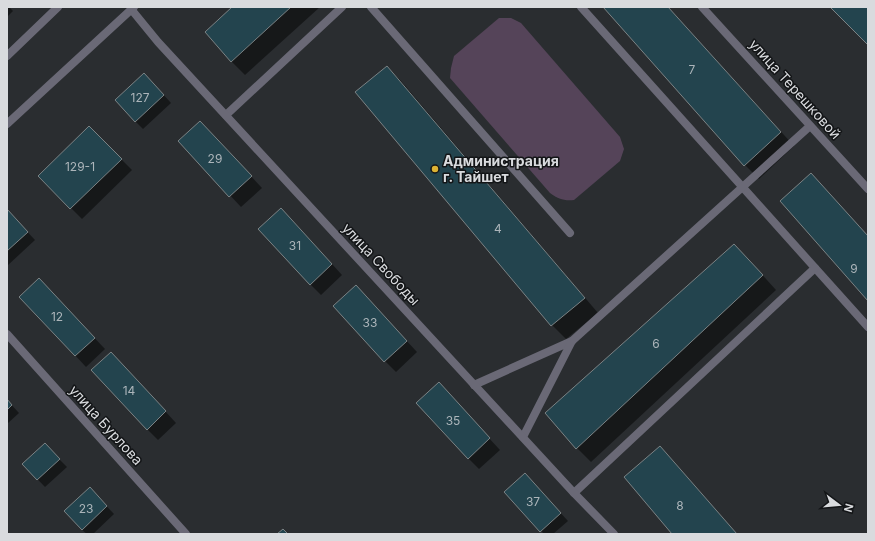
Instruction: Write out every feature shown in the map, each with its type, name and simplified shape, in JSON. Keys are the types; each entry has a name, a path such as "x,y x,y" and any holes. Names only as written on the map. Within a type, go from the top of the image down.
{"street":[{"path":"7,56 58,7"},
{"path":"226,115 342,7"},
{"path":"371,7 570,233"},
{"path":"581,7 868,327"},
{"name":"улица Терешковой","path":"702,7 868,190"},
{"path":"7,124 132,8"},
{"name":"улица Свободы","path":"132,8 158,42 574,493 614,534"},
{"path":"474,385 572,341 810,126"},
{"path":"574,493 815,268"},
{"name":"улица Бурлова","path":"7,334 186,534"},
{"path":"523,437 572,341"}],"shaded area":[{"path":"499,18 511,18 521,23 620,137 624,149 620,161 574,200 561,199 550,193 450,78 454,56"}],"building":[{"path":"232,7 291,7 231,62 205,32"},
{"path":"603,7 668,7 781,132 744,166"},
{"path":"830,7 868,7 868,45"},
{"path":"387,66 585,298 551,326 355,92"},
{"path":"144,73 164,95 135,122 115,100"},
{"path":"200,121 252,176 229,197 178,141"},
{"path":"89,126 122,159 70,209 38,176"},
{"path":"811,173 868,236 868,301 780,201"},
{"path":"281,208 332,264 310,285 258,229"},
{"path":"7,209 28,232 7,251"},
{"path":"734,244 763,275 576,449 545,413"},
{"path":"39,278 95,338 75,356 19,297"},
{"path":"356,285 407,341 384,362 333,306"},
{"path":"111,352 166,411 147,430 91,370"},
{"path":"439,382 490,438 468,459 416,403"},
{"path":"7,399 12,405 7,410"},
{"path":"45,443 60,459 37,480 22,464"},
{"path":"660,446 737,534 672,534 624,477"},
{"path":"525,473 561,513 540,532 504,492"},
{"path":"90,487 107,506 82,530 64,511"},
{"path":"283,529 288,534 277,534"}],"place":[{"name":"Администрация г. Тайшет","path":"435,169"}]}
